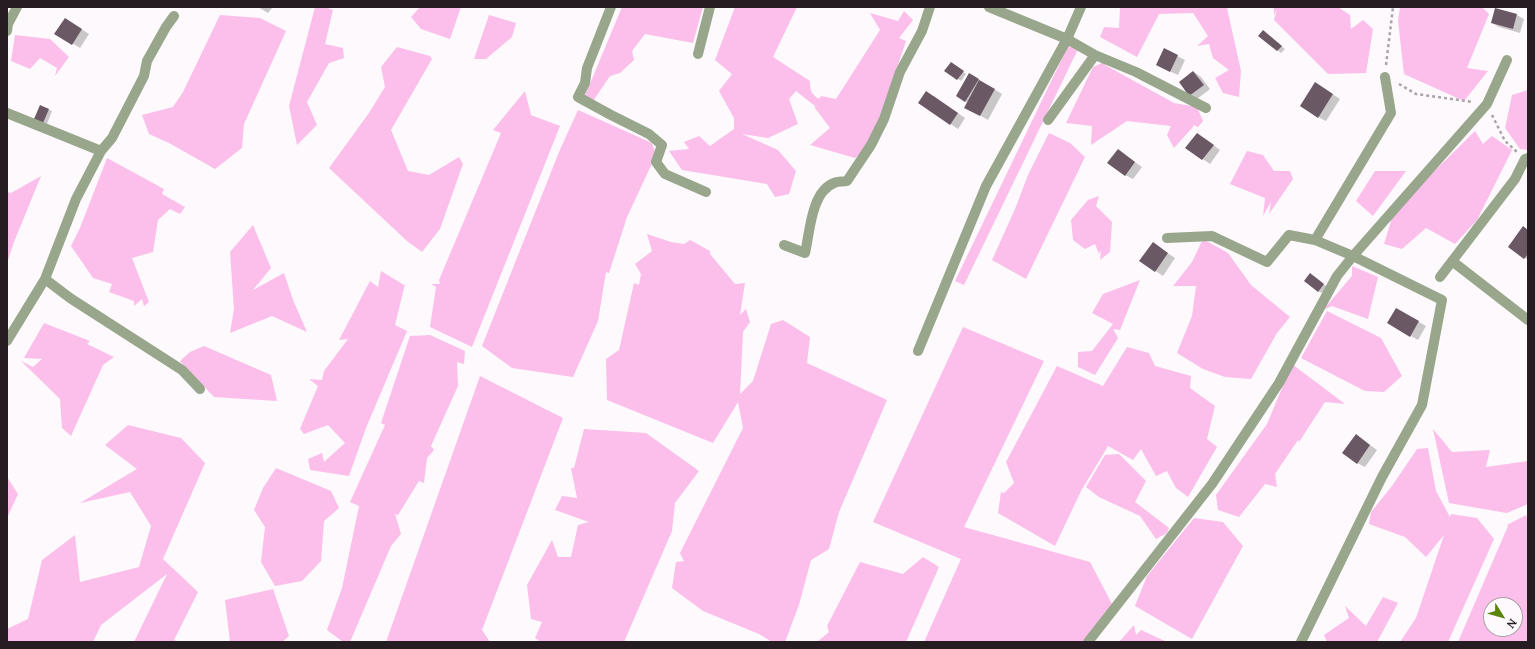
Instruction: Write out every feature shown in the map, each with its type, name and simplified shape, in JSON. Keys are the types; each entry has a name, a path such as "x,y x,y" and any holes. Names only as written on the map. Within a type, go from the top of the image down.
{"street":[{"path":"7,31 8,24 17,7"},
{"path":"611,7 587,68 585,83 578,97 649,134 662,145 656,162 665,174 706,192"},
{"path":"698,54 710,7"},
{"path":"784,245 805,253 810,234 813,211 823,191 835,183 847,181 871,145 884,119 900,72 922,31 930,7"},
{"path":"989,7 1067,38 1095,55 1136,72 1206,108"},
{"path":"918,351 986,186 1067,38 1081,7"},
{"path":"7,341 45,278 76,199 101,151 112,138 144,76 147,60 174,16"},
{"path":"1048,120 1095,55"},
{"path":"1088,642 1212,484 1279,383 1337,276 1487,104 1507,60"},
{"path":"1315,240 1391,113 1385,77"},
{"path":"7,113 101,151"},
{"path":"1440,277 1515,179 1526,159"},
{"path":"1168,238 1212,236 1267,262 1289,235 1315,240 1353,256 1442,300 1422,405 1382,477 1301,642"},
{"path":"1452,261 1528,320"},
{"path":"45,278 70,298 182,370 200,389"}],"path":[{"path":"1393,7 1385,77 1416,94 1487,104 1505,141 1526,159"}],"shaded area":[{"path":"315,7 324,7 333,10 325,44 343,48 344,58 329,63 307,102 317,125 297,145 289,106"},
{"path":"420,7 461,7 450,39 421,29 411,17"},
{"path":"622,7 703,7 693,43 645,34 632,51 634,60 620,73 610,76 593,101 584,98"},
{"path":"735,7 797,7 773,57 810,81 812,92 819,99 821,96 836,99 880,30 870,13 898,21 904,11 913,20 899,38 906,41 871,146 855,158 810,145 830,128 815,106 796,91 789,99 798,124 768,138 742,134 778,150 796,171 789,194 775,197 767,184 682,170 669,151 689,149 684,142 699,136 710,146 734,129 734,118 719,91 732,74 715,60"},
{"path":"1120,7 1227,8 1241,71 1239,97 1223,93 1215,78 1229,70 1213,58 1209,44 1197,46 1208,36 1193,13 1159,14 1137,57 1100,37 1104,27 1119,28"},
{"path":"1274,7 1338,7 1350,15 1351,29 1363,20 1373,29 1366,73 1328,74 1274,20 1277,9 1274,15"},
{"path":"1400,7 1482,7 1489,14 1467,68 1488,71 1464,101 1404,74 1398,21"},
{"path":"220,15 260,18 286,31 244,124 242,148 215,169 169,143 149,134 142,115 173,107 183,92"},
{"path":"489,15 516,23 512,37 486,59 474,59"},
{"path":"15,35 50,39 69,57 55,76 57,68 40,58 30,69 11,61"},
{"path":"1071,40 1079,47 964,285 955,281"},
{"path":"397,47 430,56 432,59 391,130 408,171 429,175 459,157 463,164 440,229 422,252 407,241 329,168 369,113 385,87 381,67"},
{"path":"1104,62 1105,65 1174,103 1197,107 1203,121 1198,127 1193,125 1193,127 1174,148 1167,135 1171,126 1127,121 1091,145 1092,126 1066,123 1093,67"},
{"path":"1528,90 1528,150 1520,149 1505,128 1512,95"},
{"path":"525,91 531,115 560,126 472,347 430,327 436,287 431,284 440,284 439,280 501,133 493,130"},
{"path":"578,110 652,143 656,155 627,217 609,273 606,272 598,321 573,377 512,368 482,346 559,152"},
{"path":"1475,131 1483,144 1492,136 1512,150 1477,220 1455,244 1426,228 1402,249 1384,244 1394,211"},
{"path":"1049,133 1070,143 1085,157 1026,279 992,260 1015,209 1028,175"},
{"path":"1247,151 1263,155 1274,171 1290,171 1293,179 1269,214 1271,202 1263,216 1265,198 1230,184"},
{"path":"107,158 164,189 162,194 185,207 180,214 170,209 158,220 153,252 132,258 149,302 144,306 142,299 134,306 134,301 109,292 112,284 93,278 71,246 80,228"},
{"path":"1375,171 1406,171 1373,216 1356,201"},
{"path":"41,176 7,263 7,192 11,193"},
{"path":"1099,196 1096,206 1112,222 1110,253 1100,260 1101,250 1099,254 1095,244 1085,249 1073,240 1071,220 1088,200"},
{"path":"253,225 271,268 253,290 284,273 293,300 307,332 272,316 230,333 234,309 230,252"},
{"path":"647,234 671,242 684,244 690,240 710,251 710,254 735,284 745,283 740,315 746,309 750,322 743,332 740,394 753,381 771,324 783,320 810,337 807,363 887,400 839,512 829,549 811,560 799,605 785,642 772,642 759,634 703,611 672,588 676,562 684,561 680,553 743,428 738,402 713,443 607,400 606,359 619,350 634,283 639,285 641,274 635,264 652,251"},
{"path":"1203,239 1228,253 1251,285 1290,317 1277,333 1251,379 1225,377 1203,369 1177,353 1192,316 1196,286 1173,286 1192,262"},
{"path":"1352,266 1378,277 1368,319 1332,306 1323,310 1352,276"},
{"path":"381,271 404,285 405,284 395,325 407,331 366,428 349,476 310,470 308,459 322,453 324,462 345,443 328,425 304,434 300,429 318,386 309,379 322,380 324,371 348,339 339,340 370,281 378,287"},
{"path":"1140,280 1120,330 1113,329 1118,338 1095,375 1078,367 1078,352 1092,351 1113,324 1092,313 1103,294"},
{"path":"1327,311 1381,338 1402,376 1384,392 1365,391 1301,358"},
{"path":"44,323 90,341 87,344 114,357 103,365 71,436 62,428 60,399 21,361 33,367 42,359 24,358"},
{"path":"963,327 1044,361 964,527 1090,562 1112,604 1082,642 924,642 961,559 873,522"},
{"path":"430,335 465,351 464,364 457,362 458,386 431,446 434,450 427,458 424,483 419,481 398,515 395,514 401,534 391,546 350,642 343,642 327,630 342,588 359,506 350,502 385,425 381,423 410,336"},
{"path":"204,346 271,375 277,401 214,397 180,361 190,352"},
{"path":"1127,347 1149,353 1155,366 1191,376 1190,388 1215,406 1207,439 1217,447 1188,497 1176,488 1167,471 1156,476 1141,449 1133,460 1108,446 1081,491 1055,546 998,513 1001,492 1004,493 1014,483 1006,462 1057,366 1103,386"},
{"path":"1292,364 1345,404 1325,402 1299,442 1298,440 1275,474 1277,487 1265,484 1239,517 1218,510 1216,495 1267,424"},
{"path":"480,376 563,418 482,630 490,642 386,642"},
{"path":"128,425 181,438 205,463 163,559 198,592 174,640 179,642 134,642 167,574 101,625 93,642 7,642 7,629 28,619 42,560 75,535 80,582 139,567 151,526 130,492 80,503 137,469 105,445"},
{"path":"584,429 646,433 699,471 675,503 672,531 624,642 541,642 535,638 542,622 531,619 527,585 552,540 558,557 571,557 578,525 589,522 555,510 562,496 577,498 571,468 574,468"},
{"path":"1433,429 1452,452 1490,450 1486,467 1528,461 1528,504 1507,513 1449,503"},
{"path":"1428,448 1436,491 1450,517 1451,514 1477,518 1494,539 1448,642 1400,642 1416,618 1444,535 1426,557 1405,537 1369,524 1371,512 1392,486 1417,449"},
{"path":"1119,454 1146,481 1135,502 1169,528 1167,533 1156,539 1140,516 1099,497 1086,487 1105,455"},
{"path":"276,468 331,491 339,508 324,521 321,561 302,581 275,586 261,562 265,527 254,510 263,488"},
{"path":"7,477 18,494 7,518"},
{"path":"1526,515 1528,520 1528,642 1458,642 1508,526 1507,525"},
{"path":"1194,518 1223,522 1243,546 1192,639 1135,606 1147,576"},
{"path":"923,557 939,567 906,642 817,642 829,632 827,626 860,562 903,574"},
{"path":"273,589 289,636 282,642 230,642 225,600"},
{"path":"1383,597 1398,603 1377,642 1327,642 1324,635 1349,618 1345,606 1366,626"},
{"path":"1134,625 1136,635 1141,630 1167,642 1119,642"}],"building":[{"path":"1495,8 1517,14 1513,29 1491,23"},
{"path":"65,18 82,29 72,45 54,34"},
{"path":"1263,30 1282,46 1277,51 1258,36"},
{"path":"1164,48 1178,55 1170,72 1156,65"},
{"path":"951,62 964,71 957,80 944,71"},
{"path":"1193,71 1204,85 1189,96 1179,82"},
{"path":"969,73 979,79 965,102 956,96"},
{"path":"979,80 995,89 980,116 964,108"},
{"path":"1315,82 1333,94 1318,118 1300,106"},
{"path":"926,91 958,113 950,125 918,103"},
{"path":"40,105 49,109 43,123 34,119"},
{"path":"1197,133 1214,145 1202,160 1185,148"},
{"path":"1118,149 1135,162 1125,176 1107,163"},
{"path":"1523,226 1528,230 1528,254 1524,259 1508,247"},
{"path":"1153,242 1168,253 1155,272 1139,261"},
{"path":"1310,273 1324,284 1318,292 1304,281"},
{"path":"1396,308 1419,321 1410,337 1387,323"},
{"path":"1356,434 1370,445 1357,464 1342,453"}]}
